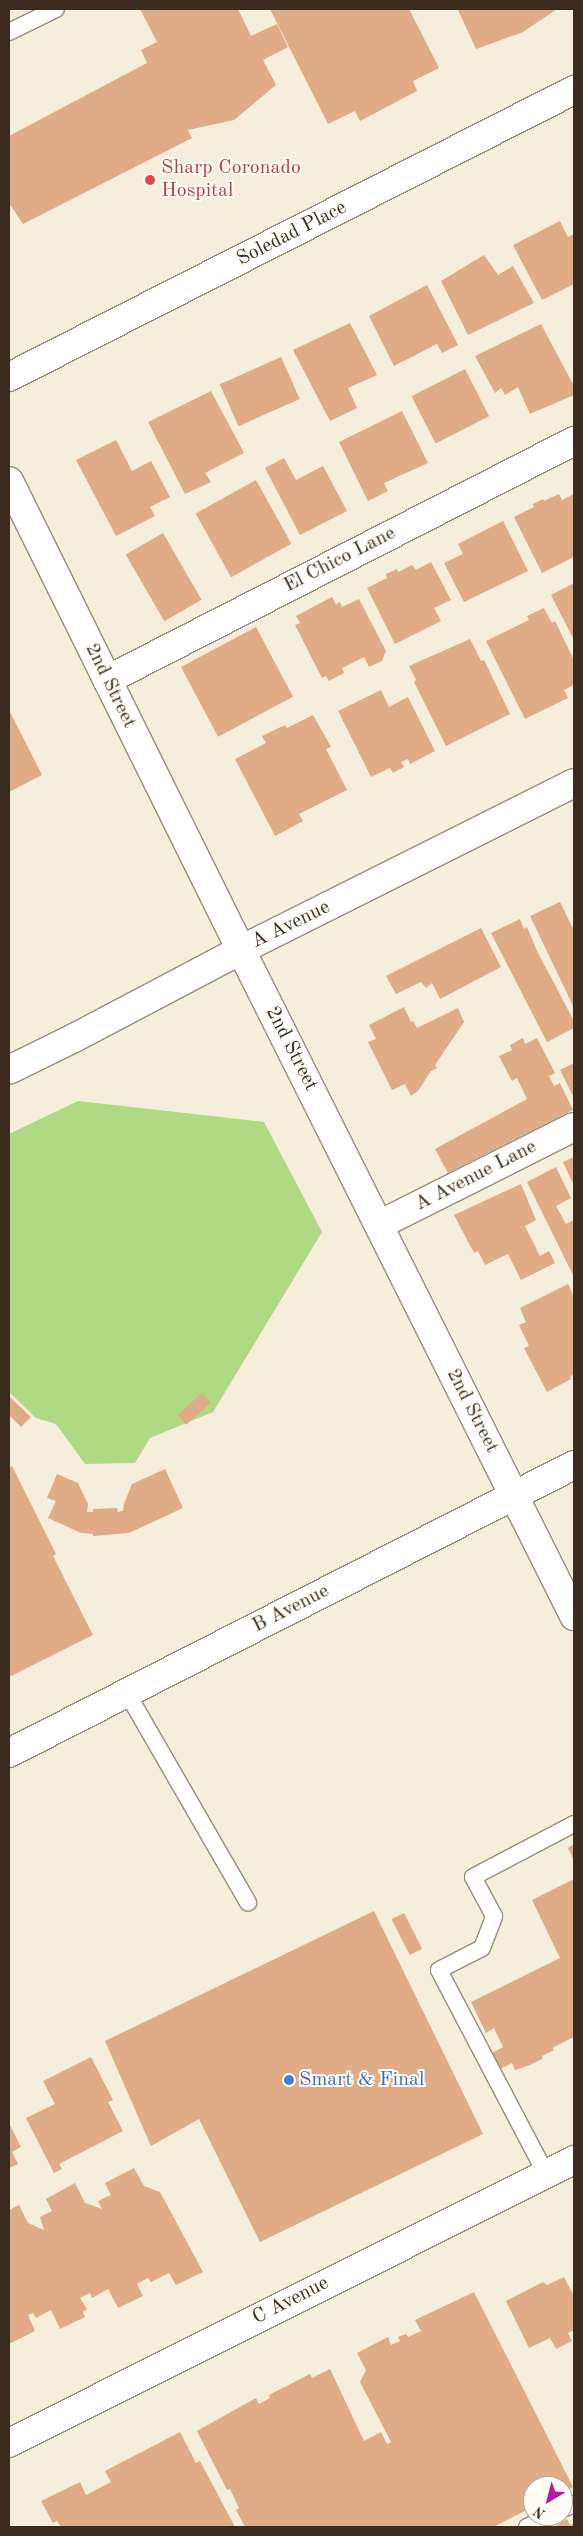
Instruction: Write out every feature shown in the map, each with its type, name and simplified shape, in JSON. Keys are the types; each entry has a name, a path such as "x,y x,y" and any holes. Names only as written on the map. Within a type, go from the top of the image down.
{"street":[{"name":"Soledad Place","path":"9,377 574,90"},
{"name":"El Chico Lane","path":"107,680 574,441"},
{"name":"2nd Street","path":"9,481 574,1616"},
{"name":"A Avenue","path":"9,1070 241,950 574,783"},
{"name":"A Avenue Lane","path":"379,1225 574,1127"},
{"name":"B Avenue","path":"9,1753 574,1465"},
{"name":"C Avenue","path":"9,2442 574,2160"}],"lane":[{"path":"9,32 56,9"},
{"path":"127,1693 248,1903"},
{"path":"546,2174 438,1970 482,1948 494,1916 473,1877 574,1824"}],"green space":[{"path":"78,1101 264,1122 322,1232 213,1412 150,1438 135,1463 85,1464 56,1424 36,1418 9,1392 9,1134"}],"building":[{"path":"140,9 238,9 251,36 277,24 288,47 263,60 276,85 234,120 188,130 192,138 23,224 9,203 9,136 147,63 141,50 157,42"},
{"path":"270,9 409,9 439,68 413,81 417,91 360,121 355,111 328,124"},
{"path":"557,9 523,32 476,49 458,10"},
{"path":"560,221 568,237 574,234 574,284 542,300 513,245"},
{"path":"484,255 498,275 513,266 534,303 468,335 441,281"},
{"path":"427,285 458,345 442,353 437,344 394,366 369,316"},
{"path":"350,323 377,375 348,388 357,408 330,421 293,350"},
{"path":"541,324 574,386 574,395 530,414 518,387 505,395 501,388 495,393 475,356"},
{"path":"281,357 300,399 239,426 220,384"},
{"path":"465,369 489,416 436,443 412,396"},
{"path":"211,391 244,453 205,473 211,482 185,494 148,422"},
{"path":"402,411 428,463 384,483 388,491 368,501 339,442"},
{"path":"116,440 132,471 151,461 170,497 150,507 155,516 116,536 76,460"},
{"path":"284,458 296,480 323,466 347,511 300,535 265,468"},
{"path":"256,480 291,544 231,577 196,513"},
{"path":"559,494 562,500 574,494 574,557 542,573 514,517 534,507 533,504"},
{"path":"503,521 528,571 464,602 444,563 463,554 458,544"},
{"path":"163,533 202,600 164,621 126,554"},
{"path":"431,562 451,600 434,608 441,621 395,644 367,588 387,578 386,574 397,569 398,572 412,565 416,570"},
{"path":"574,583 574,640 551,595"},
{"path":"332,597 336,604 340,602 342,607 359,599 386,651 382,661 369,667 364,657 342,668 344,673 329,681 326,676 322,678 295,625 300,623 296,616"},
{"path":"544,608 552,623 555,621 574,660 574,685 564,690 568,698 525,719 486,641 529,620 527,616"},
{"path":"256,627 293,697 218,737 181,667"},
{"path":"470,639 481,661 484,660 510,714 446,746 414,682 416,680 409,666"},
{"path":"381,690 389,707 408,697 435,751 410,764 408,759 401,762 404,767 393,773 390,768 371,777 338,711"},
{"path":"9,710 42,775 9,792"},
{"path":"313,715 331,747 326,749 347,790 299,814 303,821 275,836 235,759 266,743 262,736 285,725 287,728"},
{"path":"560,902 574,931 574,1008 530,916"},
{"path":"520,919 524,929 527,927 537,951 574,1021 574,1028 547,1042 491,933"},
{"path":"481,928 501,967 440,999 432,983 426,988 421,982 396,994 386,976"},
{"path":"404,1007 411,1022 413,1021 417,1028 458,1008 464,1022 435,1065 437,1068 431,1071 418,1091 411,1096 405,1084 392,1090 368,1042 376,1039 369,1025"},
{"path":"523,1038 525,1044 537,1038 555,1073 549,1076 554,1086 560,1083 573,1110 448,1173 435,1149 527,1099 517,1078 512,1081 499,1056 512,1050 510,1045"},
{"path":"574,1063 574,1098 560,1070"},
{"path":"574,1157 574,1186 563,1162"},
{"path":"556,1167 571,1198 556,1206 566,1224 574,1220 574,1277 527,1182"},
{"path":"521,1184 536,1220 525,1226 540,1256 549,1251 555,1263 521,1280 508,1254 485,1265 478,1251 474,1253 454,1215"},
{"path":"568,1284 574,1297 574,1374 570,1377 571,1379 547,1392 524,1348 529,1346 519,1325 526,1322 520,1308"},
{"path":"202,1393 211,1403 186,1425 177,1415"},
{"path":"9,1396 31,1417 21,1427 9,1415"},
{"path":"12,1466 56,1554 53,1556 93,1635 9,1677 9,1468"},
{"path":"165,1469 183,1508 129,1533 93,1536 93,1534 81,1533 48,1518 56,1501 47,1498 57,1474 78,1483 88,1504 87,1512 93,1512 93,1509 117,1508 118,1512 123,1511 132,1484"},
{"path":"574,1844 574,1861 568,1848"},
{"path":"574,1879 574,2037 552,2048 554,2050 530,2065 515,2070 512,2063 500,2069 492,2053 503,2047 494,2028 486,2033 471,2002 560,1958 532,1900"},
{"name":"Smart & Final","path":"374,1911 483,2134 260,2242 199,2119 151,2146 105,2041"},
{"path":"404,1913 422,1949 410,1955 392,1919"},
{"path":"91,2057 113,2100 108,2102 123,2131 59,2164 62,2169 54,2173 26,2118 55,2104 43,2081"},
{"path":"9,2123 21,2147 12,2152 18,2164 9,2168"},
{"path":"134,2168 144,2186 160,2192 203,2272 176,2285 169,2273 151,2282 148,2278 137,2284 143,2296 118,2308 108,2289 92,2298 90,2293 80,2298 87,2309 83,2312 85,2317 60,2329 51,2310 36,2318 33,2313 28,2315 35,2331 9,2344 9,2210 19,2205 28,2223 44,2230 40,2217 52,2211 46,2199 75,2183 85,2203 102,2209 98,2201 111,2195 105,2183"},
{"path":"564,2277 574,2296 574,2330 568,2333 572,2341 556,2349 550,2338 529,2348 506,2301 543,2282 547,2285"},
{"path":"474,2292 567,2476 523,2476 523,2512 493,2527 245,2527 236,2510 239,2508 230,2489 227,2490 197,2431 256,2398 259,2404 270,2398 269,2395 310,2374 312,2378 330,2369 364,2441 381,2432 387,2444 391,2442 360,2382 366,2370 357,2353 388,2337 391,2345 400,2341 398,2337 406,2334 408,2337 421,2331 415,2320"},
{"path":"180,2432 196,2463 200,2461 235,2527 61,2527 57,2521 53,2523 41,2501 80,2482 86,2495 111,2482 105,2471"},
{"path":"574,2523 574,2527 554,2527 573,2526"}],"place":[{"name":"Sharp Coronado Hospital","path":"150,180"},
{"name":"Smart & Final","path":"289,2080"}]}
